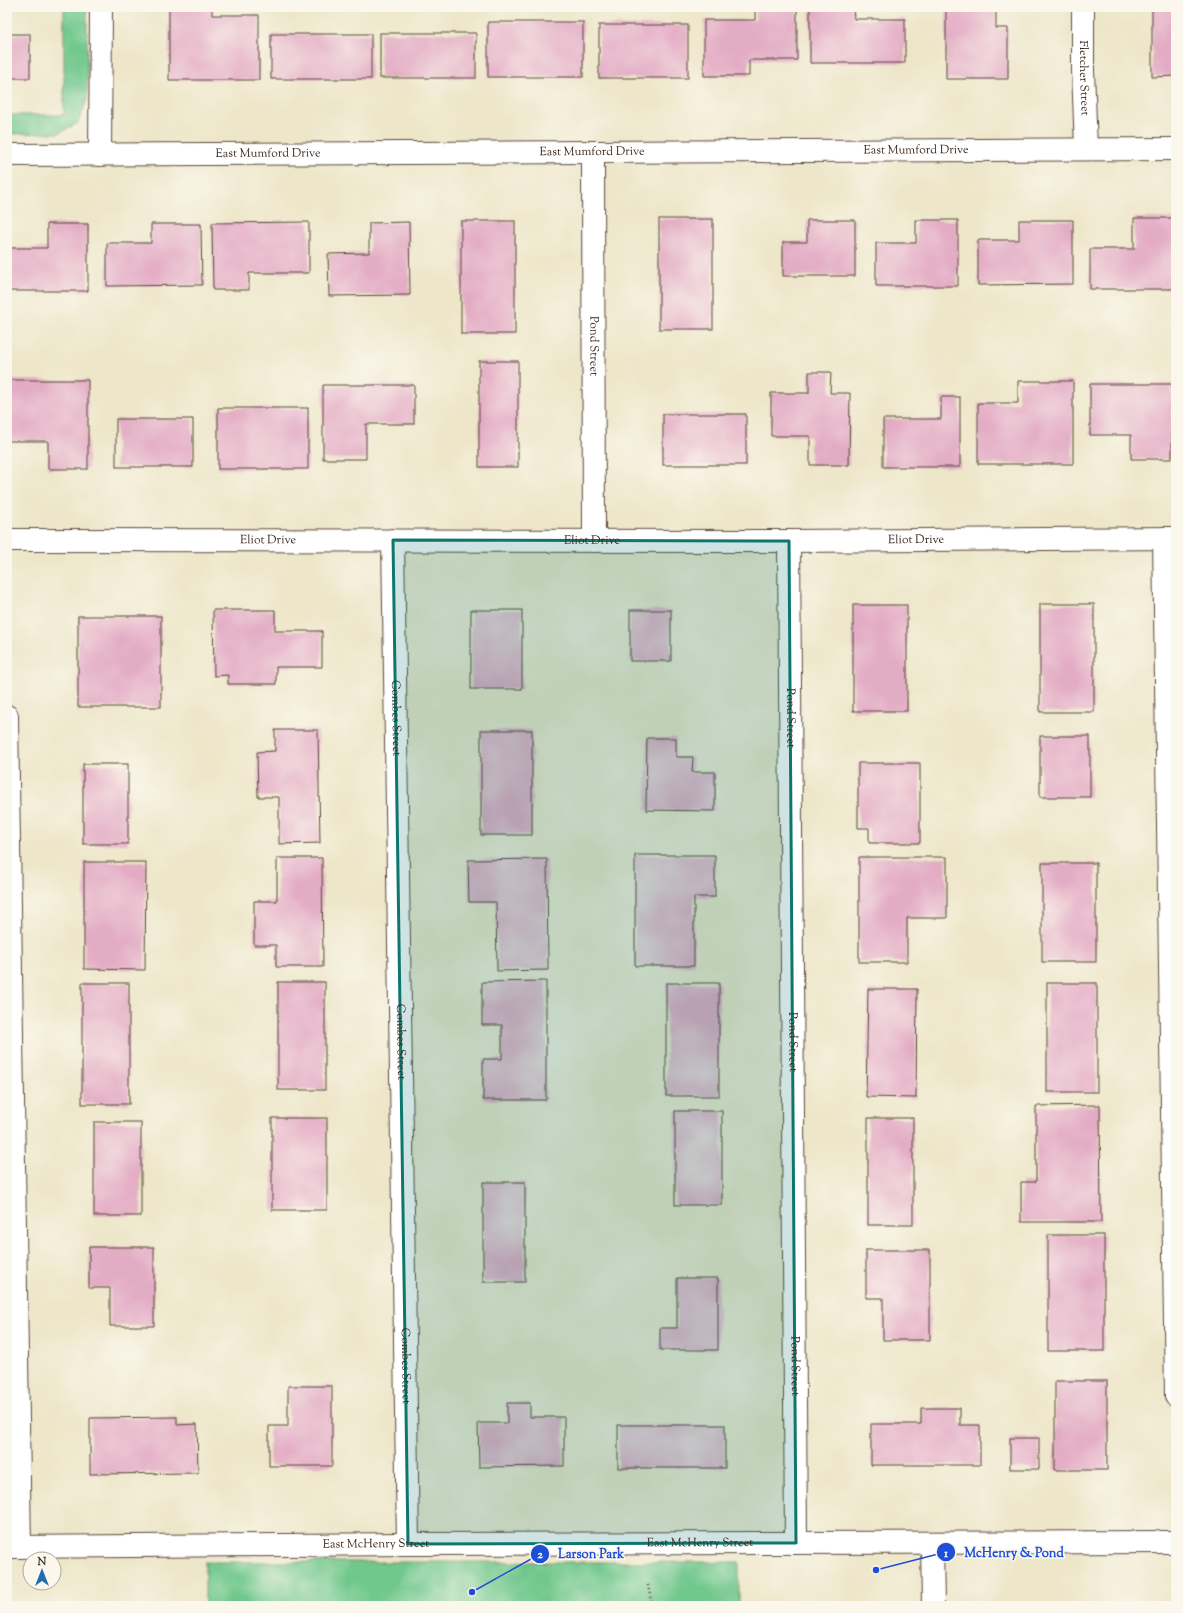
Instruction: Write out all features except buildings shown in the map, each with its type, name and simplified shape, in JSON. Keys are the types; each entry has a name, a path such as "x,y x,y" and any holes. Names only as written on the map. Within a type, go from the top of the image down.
{"street":[{"path":"100,7 100,155"},
{"name":"Fletcher Street","path":"1083,7 1083,70 1086,149"},
{"name":"East Mumford Drive","path":"7,155 1176,148"},
{"name":"Pond Street","path":"593,152 594,541"},
{"path":"1170,538 1176,1396"},
{"name":"Eliot Drive","path":"7,540 789,541 1170,538"},
{"name":"Combes Street","path":"393,540 408,1544"},
{"name":"Pond Street","path":"789,541 796,1542"},
{"path":"7,716 14,1547"},
{"name":"East McHenry Street","path":"14,1547 796,1542 932,1544 1176,1542"},
{"path":"932,1544 933,1606"}],"path":[{"path":"648,1586 652,1606"}],"highlighted area":[{"path":"393,540 789,541 796,1543 408,1544"}],"green space":[{"path":"64,7 87,7 87,100 78,123 59,133 7,134 7,115 64,115"},
{"path":"205,1562 739,1562 739,1606 205,1606"}],"place":[{"name":"McHenry & Pond","path":"876,1570"},
{"name":"Larson Park","path":"472,1592"}]}
